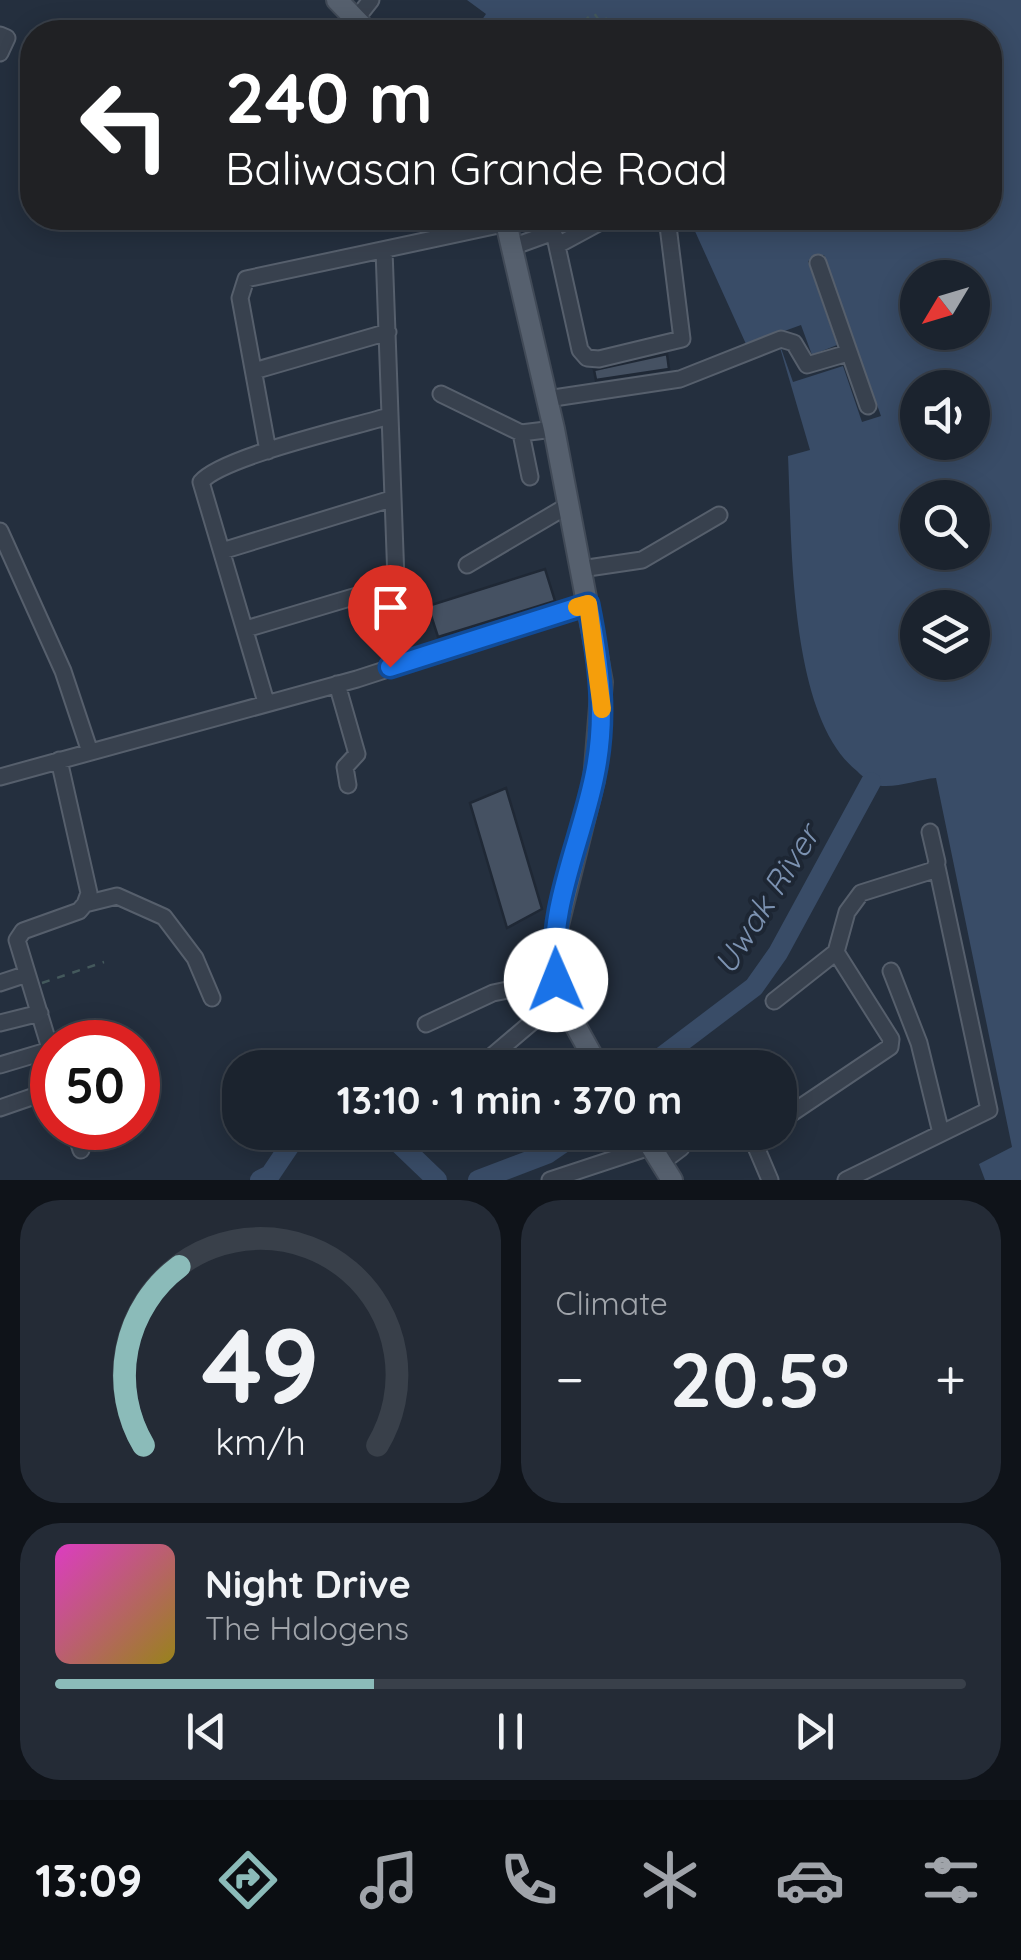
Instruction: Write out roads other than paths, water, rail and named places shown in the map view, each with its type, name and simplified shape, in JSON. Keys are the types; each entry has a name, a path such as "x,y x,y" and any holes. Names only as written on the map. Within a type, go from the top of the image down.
{"main road":[{"path":"338,0 356,20"},
{"path":"509,230 554,429 602,682 594,780 555,926 556,980 564,1005 589,1050"}],"street":[{"path":"0,35 7,38 0,53"},
{"path":"268,451 240,298 246,279 465,230"},
{"path":"558,245 586,230"},
{"path":"515,246 548,234 558,245 582,354 598,359 682,339 668,230"},
{"path":"246,629 394,583 384,250"},
{"path":"818,263 868,406"},
{"path":"254,371 388,332"},
{"path":"547,399 680,378 781,339 794,342 806,365 848,353"},
{"path":"441,394 521,432 554,429"},
{"path":"266,702 201,482 210,473 268,451 390,416"},
{"path":"521,432 530,477"},
{"path":"222,552 392,499"},
{"path":"468,564 567,506"},
{"path":"580,568 642,560 719,515"},
{"path":"0,531 63,671 90,752"},
{"path":"0,777 337,684 588,604"},
{"path":"337,684 356,754 345,767 348,786"},
{"path":"54,761 84,904"},
{"path":"846,1180 986,1114 989,1105 930,832"},
{"path":"774,1000 836,952 846,912 861,893 936,867"},
{"path":"42,1020 19,934 79,911 84,904 117,896 164,917 196,958 212,998"},
{"path":"797,1109 890,1047 891,1039 836,952"},
{"path":"891,971 919,1044 941,1133"},
{"path":"426,1024 493,992 556,980"},
{"path":"0,983 29,981"},
{"path":"499,1050 545,1010 564,1005"},
{"path":"0,1023 40,1012"},
{"path":"0,1065 30,1058"},
{"path":"0,1108 30,1098"},
{"path":"757,1150 770,1180"},
{"path":"550,1180 656,1156"}],"water":[{"path":"467,0 1021,0 1021,1180 985,1180 979,1164 1012,1147 936,778 890,786 872,783 834,745 818,710 798,624 788,456 810,450 776,334 746,344 694,230 1002,230 1002,20 482,20 486,14"}],"waterway":[{"name":"Uwak River","path":"671,1050 754,987 778,953 871,782"},
{"name":"Uwak River","path":"260,1180 270,1175 287,1150"},
{"name":"Uwak River","path":"406,1150 437,1180"},
{"name":"Uwak River","path":"478,1180 553,1150"}]}
